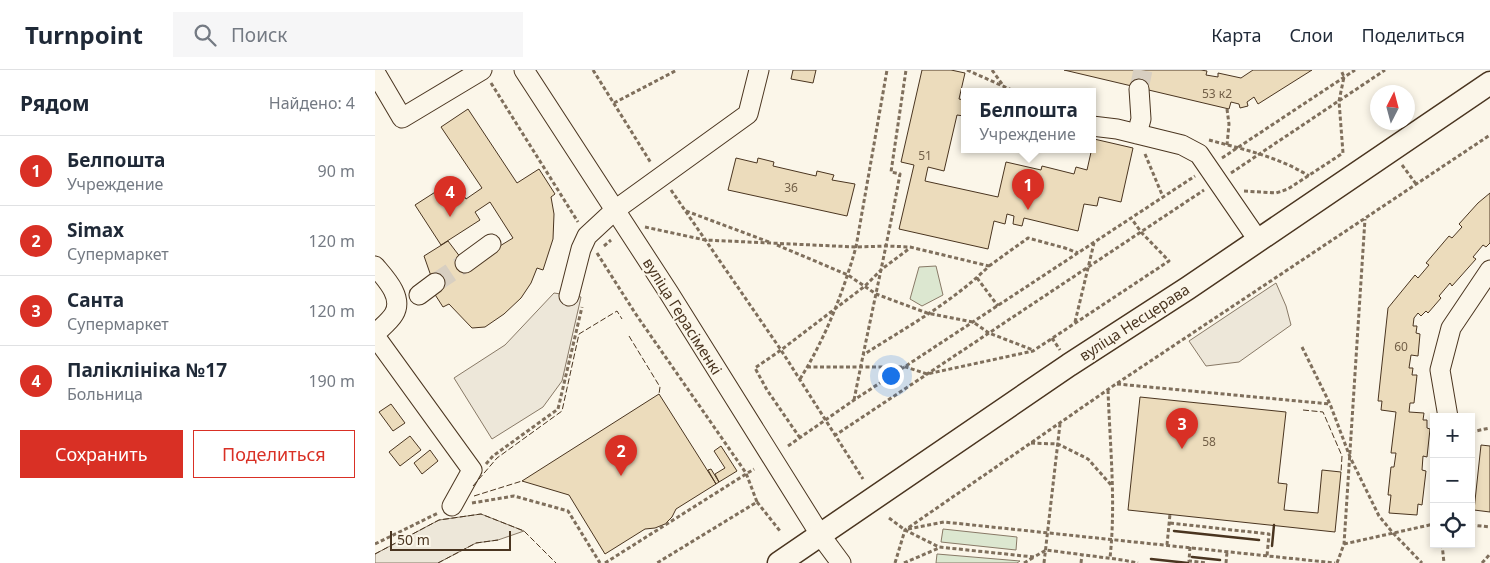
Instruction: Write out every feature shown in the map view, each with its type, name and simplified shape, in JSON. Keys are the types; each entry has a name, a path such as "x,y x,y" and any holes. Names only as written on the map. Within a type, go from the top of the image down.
{"main road":[{"name":"вуліца Несцерава","path":"779,563 1069,365 1490,83"}],"street":[{"name":"вуліца Герасіменкі","path":"524,70 821,536 841,563"},
{"path":"576,299 581,249 587,236 615,210 748,114 759,70"},
{"path":"377,79 402,118 485,74"},
{"path":"1137,134 1141,119 1139,89"},
{"path":"1096,127 1182,145 1199,154 1258,240"},
{"path":"465,263 491,244"},
{"path":"375,266 392,287 397,301 395,313 375,335 472,470 452,506"},
{"path":"1447,413 1440,370 1451,328 1490,270"},
{"path":"419,294 435,283"}],"path":[{"path":"593,70 660,176 781,350 863,479"},
{"path":"614,102 677,70"},
{"path":"800,379 835,309 856,247 887,70"},
{"path":"854,400 901,174 891,172 906,70"},
{"path":"967,70 1005,88"},
{"path":"992,70 1005,88"},
{"path":"1212,175 1232,190 1276,193 1309,176 1343,153 1339,101 1344,77 1341,70"},
{"path":"834,436 1141,232 1212,175 1238,148 1355,70"},
{"path":"788,446 854,400 1163,197 1258,155 1385,70"},
{"path":"485,74 587,236"},
{"path":"1227,109 1229,124 1227,145"},
{"path":"1137,134 1163,197"},
{"path":"895,563 905,530 1116,384 1490,135"},
{"path":"1200,137 1297,168 1309,176"},
{"path":"1391,151 1416,184"},
{"path":"686,211 848,275 875,294 927,313 973,322 989,333 1033,351"},
{"path":"807,367 906,367 927,374 1033,351 1169,261 1141,232 1131,218"},
{"path":"905,530 943,522 1336,563 1344,544 1365,218"},
{"path":"643,226 705,240 910,248 989,266"},
{"path":"863,355 977,278 989,266 1028,238 1078,253"},
{"path":"1075,322 1094,242"},
{"path":"800,438 767,390 755,368 865,286 910,248"},
{"path":"593,260 597,252 635,313 747,473 757,502 780,532"},
{"path":"977,278 998,306"},
{"path":"481,470 493,456 558,410 576,299"},
{"path":"1302,347 1330,404 1350,457 1379,516 1422,563"},
{"path":"1116,384 1330,404"},
{"path":"1108,390 1112,486 1110,558"},
{"path":"1044,563 1061,423"},
{"path":"1475,431 1490,428"},
{"path":"1031,443 1058,444 1088,459 1112,486"},
{"path":"605,563 754,468"},
{"path":"375,544 452,506 514,496 568,511 600,563"},
{"path":"657,563 757,502"},
{"path":"1167,545 1170,514"},
{"path":"889,518 905,530 939,547 1034,557"},
{"path":"1170,523 1269,534 1267,556"},
{"path":"1344,544 1430,525"},
{"path":"1475,525 1490,527"},
{"path":"903,563 939,547"},
{"path":"1190,548 1189,561 1208,563"},
{"path":"1442,548 1444,563"},
{"path":"1024,563 1045,550 1138,563"},
{"path":"1226,563 1227,552"},
{"path":"1482,563 1490,554"},
{"path":"1081,563 1082,555"},
{"path":"1289,563 1290,558"}],"green space":[{"path":"936,266 943,295 922,306 910,299 919,267"},
{"path":"943,529 1017,537 1016,550 941,542"},
{"path":"937,554 1020,561 1017,563 936,563"}],"shaded area":[{"path":"1276,283 1286,306 1291,325 1239,362 1206,366 1189,341"},
{"path":"554,293 581,297 562,381 543,407 492,439 454,378 505,345"},
{"path":"481,514 524,531 498,540 476,543 438,563 375,563 375,554 439,520"}],"building":[{"path":"793,70 816,70 813,83 791,79"},
{"path":"922,70 951,70 965,73 959,99 961,99 961,116 957,115 944,171 928,167 925,181 998,197 1006,162 1041,170 1042,166 1074,174 1076,167 1087,170 1091,153 1096,153 1096,139 1133,148 1121,202 1099,197 1097,206 1084,204 1078,231 1024,218 1022,226 1013,224 1014,216 1007,214 1005,224 994,221 988,249 899,229 914,165 901,162"},
{"path":"1064,70 1201,70 1207,71 1206,75 1218,77 1218,73 1241,78 1253,70 1312,70 1258,104 1254,97 1247,102 1248,106 1240,108 1239,104 1231,102 1229,109"},
{"path":"468,109 517,183 539,169 555,194 551,197 554,214 553,239 543,270 537,268 531,283 521,298 504,314 485,327 472,328 449,304 443,307 434,293 432,279 424,256 448,241 467,266 513,238 490,202 475,212 480,220 441,245 415,205 454,180 466,199 482,188 441,127"},
{"path":"736,158 757,163 758,158 774,162 773,166 816,176 817,171 834,175 832,180 855,184 847,216 728,190"},
{"path":"1490,193 1490,243 1486,247 1483,245 1473,257 1476,259 1452,286 1450,283 1439,296 1441,298 1428,313 1426,311 1421,316 1418,313 1414,318 1413,326 1417,326 1416,333 1420,334 1418,356 1411,355 1409,368 1413,368 1412,375 1417,375 1414,403 1410,403 1409,412 1424,413 1423,420 1427,420 1427,428 1430,429 1427,457 1423,456 1422,470 1426,471 1422,505 1418,504 1417,515 1389,513 1391,495 1388,495 1391,467 1394,467 1396,453 1391,453 1396,412 1381,410 1382,401 1378,401 1388,308 1415,275 1418,278 1429,265 1426,263 1449,236 1452,238 1462,227 1459,224"},
{"path":"659,394 716,484 676,509 672,517 665,524 645,529 605,554 569,495 522,481"},
{"path":"1140,397 1286,412 1278,483 1287,484 1284,510 1318,513 1322,470 1341,472 1335,532 1128,510"},
{"path":"391,404 405,423 393,431 379,412"},
{"path":"410,436 421,450 400,466 389,452"},
{"path":"1481,445 1490,446 1490,512 1475,510"},
{"path":"721,446 737,471 719,482 715,474 725,468 714,451"},
{"path":"430,450 438,461 422,474 414,463"},
{"path":"711,469 719,482 716,484 708,470"}],"tunnel":[{"path":"1139,89 1143,70"},
{"path":"435,283 465,263"}],"fence":[{"path":"473,486 497,458 562,411 579,334 617,311 622,319"},
{"path":"629,336 660,387 659,394"},
{"path":"1303,410 1323,412 1342,456 1341,472"},
{"path":"474,496 522,481"},
{"path":"375,554 439,520 481,514 524,531 556,563"},
{"path":"438,563 476,543 498,540"}],"wall":[{"path":"1272,546 1274,525"},
{"path":"1174,531 1259,540"},
{"path":"1192,557 1220,560"},
{"path":"1151,559 1188,563"}],"place":[{"name":"Белпошта","path":"1028,210"},
{"name":"Паліклініка №17","path":"450,217"},
{"name":"Санта","path":"1182,449"},
{"name":"Simax","path":"621,476"}]}
